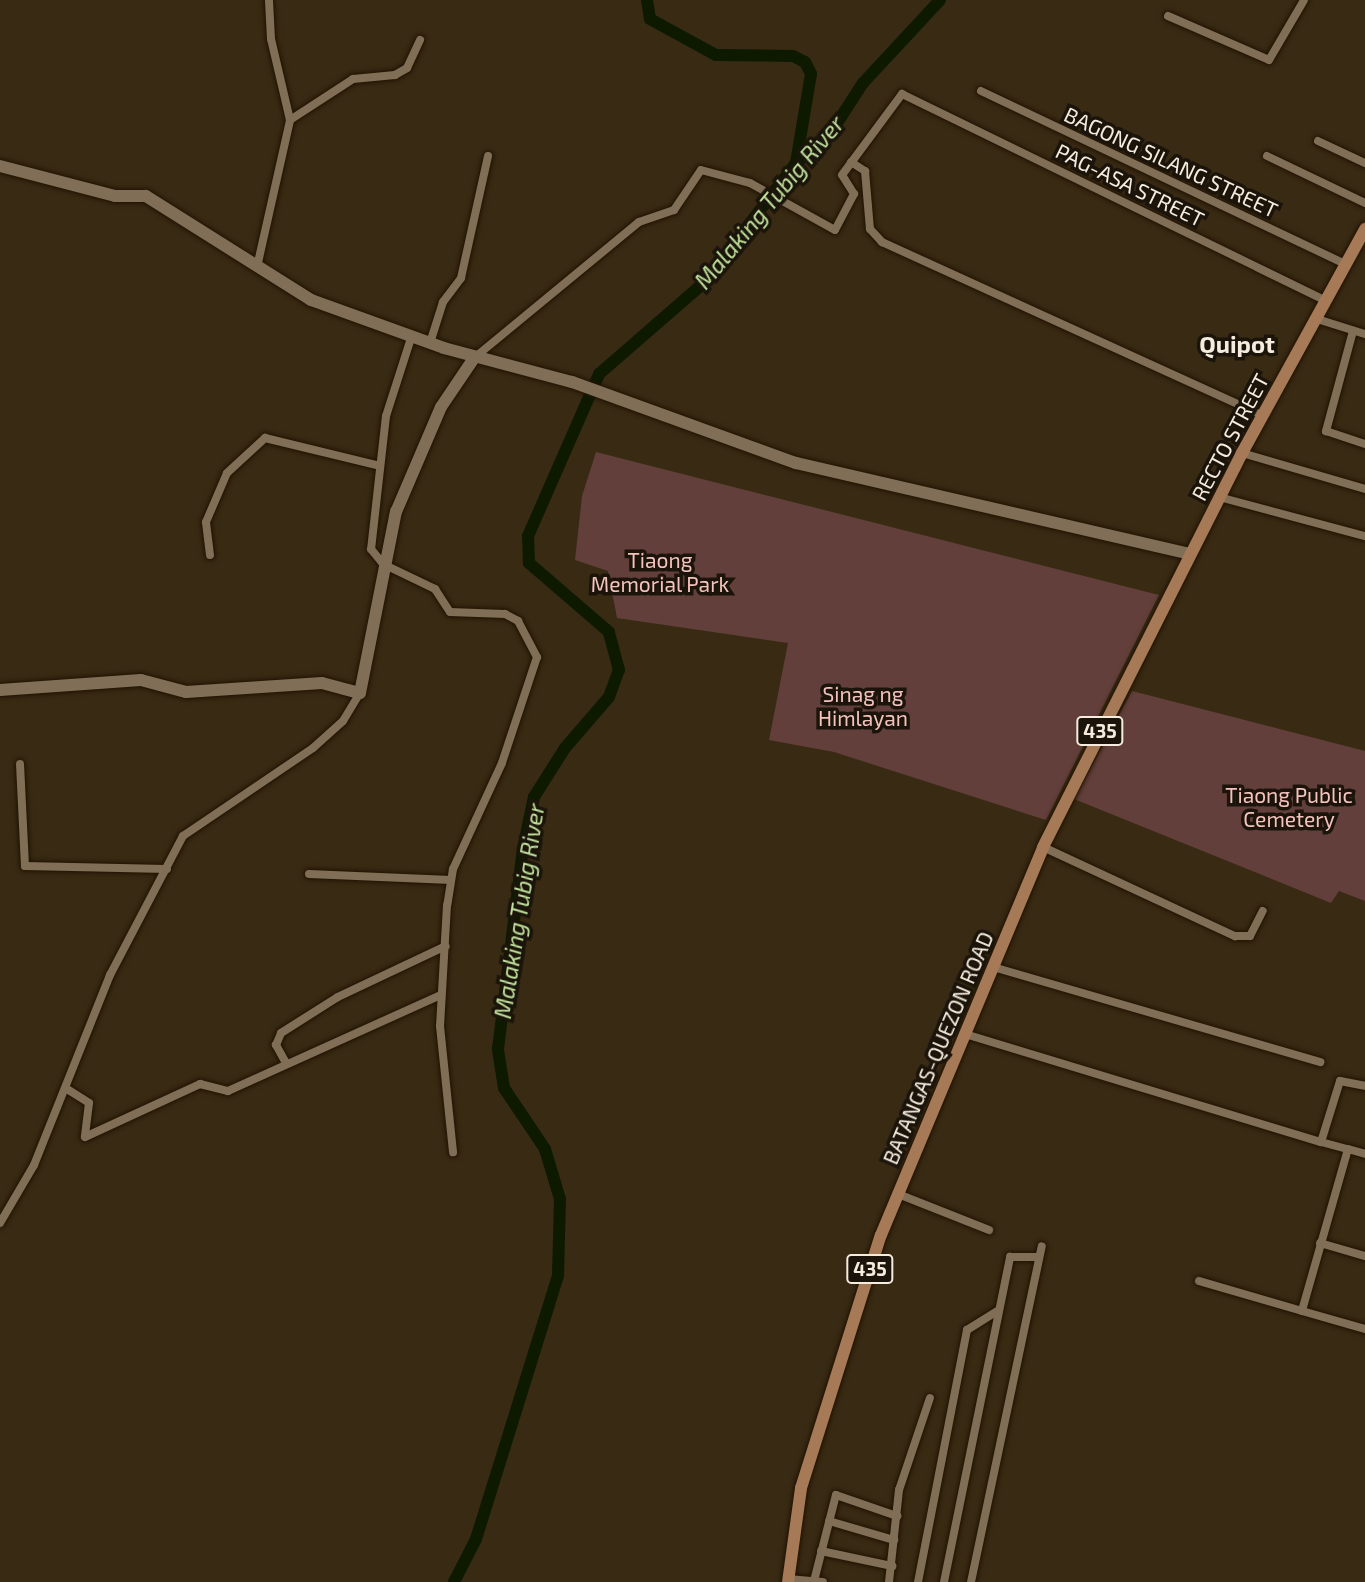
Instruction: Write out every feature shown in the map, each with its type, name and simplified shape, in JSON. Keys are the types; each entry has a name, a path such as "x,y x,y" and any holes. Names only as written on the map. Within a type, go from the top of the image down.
{"main road":[{"name":"RECTO STREET","path":"1189,554 1241,453 1365,229"},
{"name":"BATANGAS-QUEZON ROAD","path":"788,1580 801,1488 898,1194 1043,847 1189,554"}],"street":[{"path":"257,267 290,120 271,39 269,0"},
{"path":"1168,16 1269,60 1304,0"},
{"path":"290,120 353,79 394,75 407,68 420,40"},
{"name":"BAGONG SILANG STREET","path":"981,91 1346,264"},
{"name":"PAG-ASA STREET","path":"851,162 898,97 918,101 1327,300"},
{"path":"1318,141 1365,163"},
{"path":"430,343 464,267 488,156"},
{"path":"1267,156 1365,203"},
{"path":"0,1223 67,1089 110,975 195,823 313,748 343,721 360,693 383,564 396,512 428,435 474,358 639,222 674,210 701,170 750,183 835,230 854,194 840,180 851,162 865,170 870,229 882,242 1263,416"},
{"path":"0,166 115,197 146,196 311,300 474,358 572,382 796,463 1189,554"},
{"path":"1317,319 1365,334"},
{"path":"1353,331 1327,434 1364,441"},
{"path":"412,335 377,465 370,549 383,564 436,589 450,612 505,614 518,621 537,657 502,764 451,880 441,995 453,1152"},
{"path":"210,555 206,522 227,473 265,438 377,465"},
{"path":"1241,453 1365,489"},
{"path":"1219,497 1365,536"},
{"path":"0,690 141,680 186,692 322,683 360,693"},
{"path":"20,764 25,866 167,869"},
{"path":"1043,847 1241,938 1251,936 1263,911"},
{"path":"309,874 451,880"},
{"path":"286,1063 276,1045 281,1033 338,997 446,946"},
{"path":"993,967 1321,1062"},
{"path":"67,1089 89,1103 85,1137 200,1084 228,1091 441,995"},
{"path":"965,1034 1365,1154"},
{"path":"1321,1142 1340,1082 1365,1086"},
{"path":"1302,1311 1348,1149"},
{"path":"898,1194 989,1230"},
{"path":"1321,1242 1365,1256"},
{"path":"971,1582 1042,1246"},
{"path":"944,1582 998,1311 1012,1254 1038,1257"},
{"path":"1199,1281 1365,1329"},
{"path":"918,1582 967,1329 998,1311"},
{"path":"889,1582 902,1478 930,1398"},
{"path":"814,1581 838,1493 897,1516"},
{"path":"830,1521 894,1539"},
{"path":"821,1551 892,1566"},
{"path":"788,1580 823,1582"}],"green space":[{"path":"596,452 1159,595 1046,820 834,752 769,740 788,643 617,618 608,571 575,560 582,496"},
{"name":"Tiaong Public Cemetery","path":"1132,691 1365,751 1365,901 1339,891 1331,903 1074,799"}],"waterway":[{"path":"647,0 650,19 716,55 793,56 805,62 811,74 796,163"},
{"name":"Malaking Tubig River","path":"454,1582 476,1539 558,1275 560,1199 545,1149 504,1088 498,1049 523,849 534,797 565,748 609,697 619,670 609,632 529,563 528,536 599,374 705,282 796,163 828,137 863,83 940,0"}],"district":[{"name":"Quipot","path":"1237,344"}],"park label":[{"name":"Tiaong Memorial Park","path":"660,572"},
{"name":"Sinag ng Himlayan","path":"863,706"}]}
